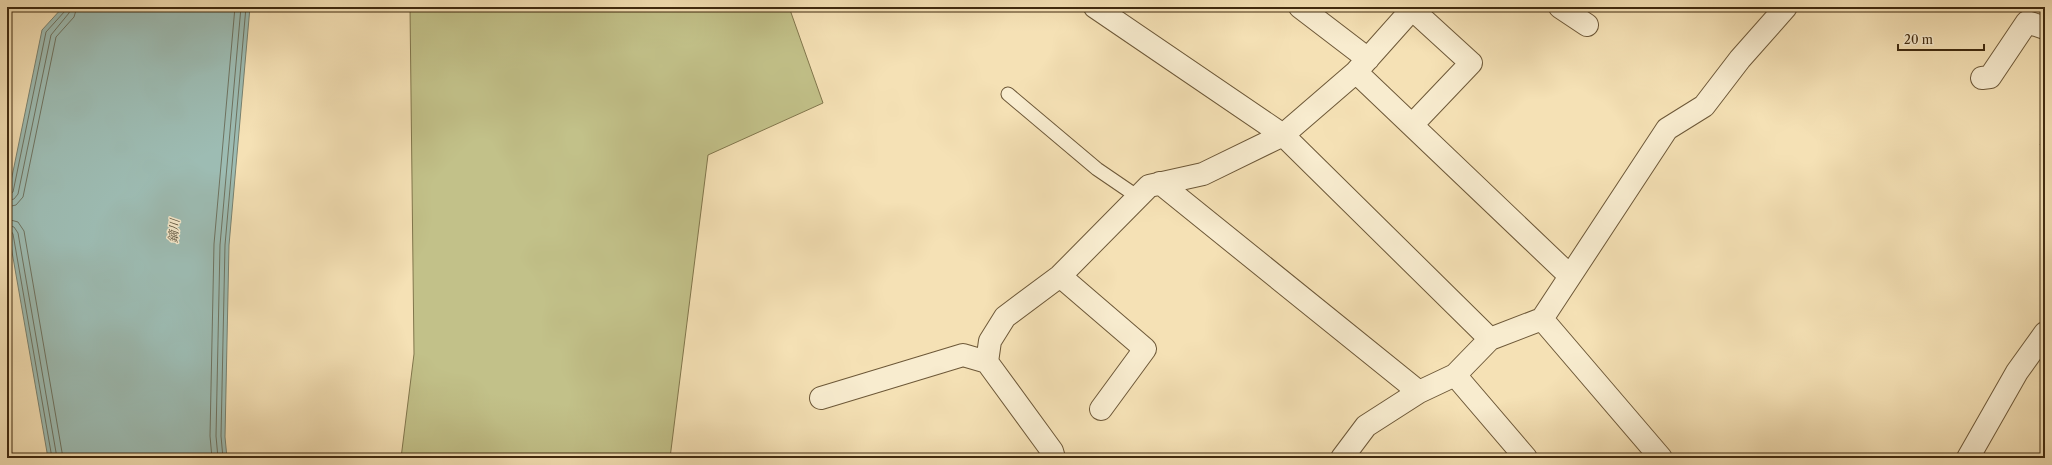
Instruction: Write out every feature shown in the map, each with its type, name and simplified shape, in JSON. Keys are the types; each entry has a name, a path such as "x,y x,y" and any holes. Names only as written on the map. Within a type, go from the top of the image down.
{"street":[{"path":"1095,7 1283,135 1490,338"},
{"path":"1300,7 1362,65 1412,125 1570,276"},
{"path":"1560,7 1587,25"},
{"path":"1342,458 1366,426 1419,392 1455,375 1490,338 1542,319 1667,129 1704,106 1740,59 1786,7"},
{"path":"988,362 990,341 1006,317 1060,276 1149,186 1203,174 1283,135 1362,65 1414,8 1471,63 1412,125"},
{"path":"1982,78 1990,77 2027,22 2045,28"},
{"path":"1160,183 1419,392"},
{"path":"1060,276 1145,349 1101,409"},
{"path":"1542,319 1661,458"},
{"path":"1968,458 2017,372 2045,333"},
{"path":"821,398 963,355 988,362 1052,451 1054,458"},
{"path":"1455,375 1526,458"}],"lane":[{"path":"1008,94 1097,169 1138,197"}],"shaded area":[{"path":"410,7 789,7 823,103 708,155 670,458 401,458 414,354"}],"water":[{"name":"鏑川","path":"63,7 250,7 229,245 225,437 227,458 48,458 7,223 7,201 42,30"}],"building":[{"path":"2045,138 2045,148 2040,145"}]}
